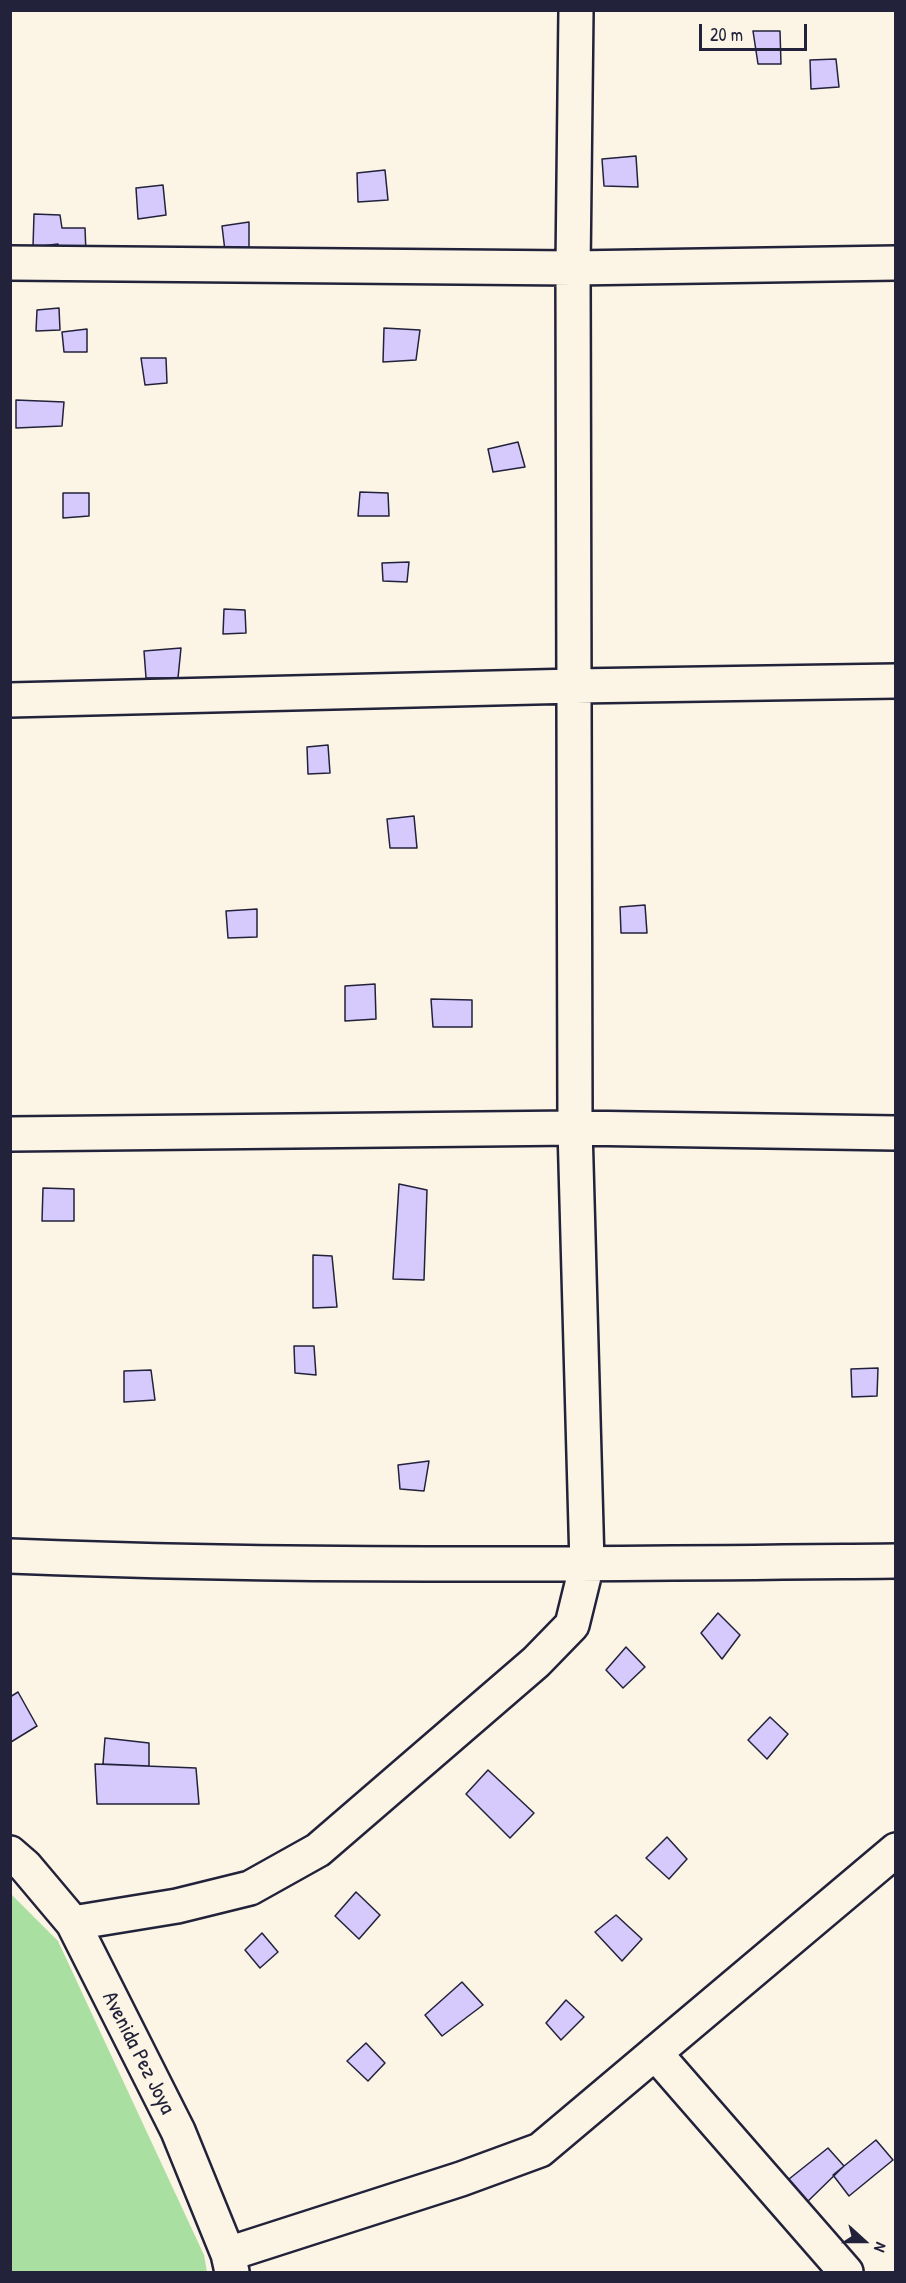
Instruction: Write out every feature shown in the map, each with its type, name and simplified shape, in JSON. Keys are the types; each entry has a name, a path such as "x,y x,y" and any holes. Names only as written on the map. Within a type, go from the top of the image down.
{"street":[{"path":"73,1923 177,1906 250,1888 318,1850 536,1662 572,1625 587,1564 575,1128 573,268 576,10"},
{"path":"10,263 573,268 896,263"},
{"path":"10,700 575,686 896,681"},
{"path":"10,1134 575,1128 896,1133"},
{"path":"10,1556 165,1563 587,1564 896,1561"},
{"path":"230,2263 540,2150 896,1850"},
{"name":"Avenida Pez Joya","path":"10,1853 25,1866 73,1923 178,2131 230,2263"},
{"path":"654,2053 846,2272"}],"green space":[{"path":"11,1894 58,1941 204,2255 207,2272 11,2272"}],"building":[{"path":"753,31 780,31 781,64 758,64"},
{"path":"836,59 839,87 811,89 810,60"},
{"path":"636,156 638,187 604,186 602,159"},
{"path":"385,170 388,200 358,202 357,173"},
{"path":"163,185 166,215 138,219 136,188"},
{"path":"34,214 60,215 62,228 85,228 86,253 59,256 58,244 33,247"},
{"path":"249,222 249,248 225,251 222,226"},
{"path":"59,308 60,330 36,331 37,310"},
{"path":"384,328 420,330 416,360 383,362"},
{"path":"87,329 87,352 64,352 62,332"},
{"path":"141,358 166,358 167,383 145,385"},
{"path":"16,400 64,402 62,426 16,428"},
{"path":"518,442 525,467 493,472 488,449"},
{"path":"360,492 388,493 389,516 358,516"},
{"path":"63,493 89,493 89,516 63,518"},
{"path":"409,562 407,582 383,581 382,563"},
{"path":"224,609 245,610 246,633 223,634"},
{"path":"181,648 178,678 146,678 144,651"},
{"path":"328,745 330,773 308,774 307,747"},
{"path":"414,816 417,848 390,848 387,819"},
{"path":"645,905 647,933 621,933 620,907"},
{"path":"257,909 257,937 228,938 226,911"},
{"path":"375,984 376,1019 345,1021 345,986"},
{"path":"431,999 472,1000 472,1027 433,1027"},
{"path":"399,1184 427,1190 424,1280 393,1279"},
{"path":"43,1188 74,1189 74,1221 42,1221"},
{"path":"313,1255 332,1256 337,1307 313,1308"},
{"path":"294,1346 314,1346 316,1375 295,1373"},
{"path":"878,1368 877,1396 852,1397 851,1369"},
{"path":"151,1370 155,1400 124,1402 124,1371"},
{"path":"429,1461 424,1491 400,1489 398,1465"},
{"path":"718,1613 740,1635 722,1659 701,1633"},
{"path":"626,1647 645,1667 623,1688 606,1670"},
{"path":"18,1692 37,1726 11,1742 10,1697"},
{"path":"770,1717 788,1734 767,1759 748,1740"},
{"path":"105,1738 149,1743 149,1766 103,1764"},
{"path":"95,1764 196,1768 199,1804 97,1804"},
{"path":"488,1770 534,1813 510,1838 466,1794"},
{"path":"667,1837 687,1859 669,1879 646,1858"},
{"path":"356,1892 380,1915 359,1939 335,1916"},
{"path":"616,1915 642,1939 622,1961 595,1932"},
{"path":"262,1933 278,1952 260,1968 245,1950"},
{"path":"462,1982 483,2005 442,2036 425,2015"},
{"path":"566,2000 584,2017 561,2040 546,2023"},
{"path":"366,2043 385,2063 368,2081 347,2061"},
{"path":"876,2140 893,2160 849,2196 833,2175"},
{"path":"828,2148 844,2166 804,2205 784,2183"}]}
